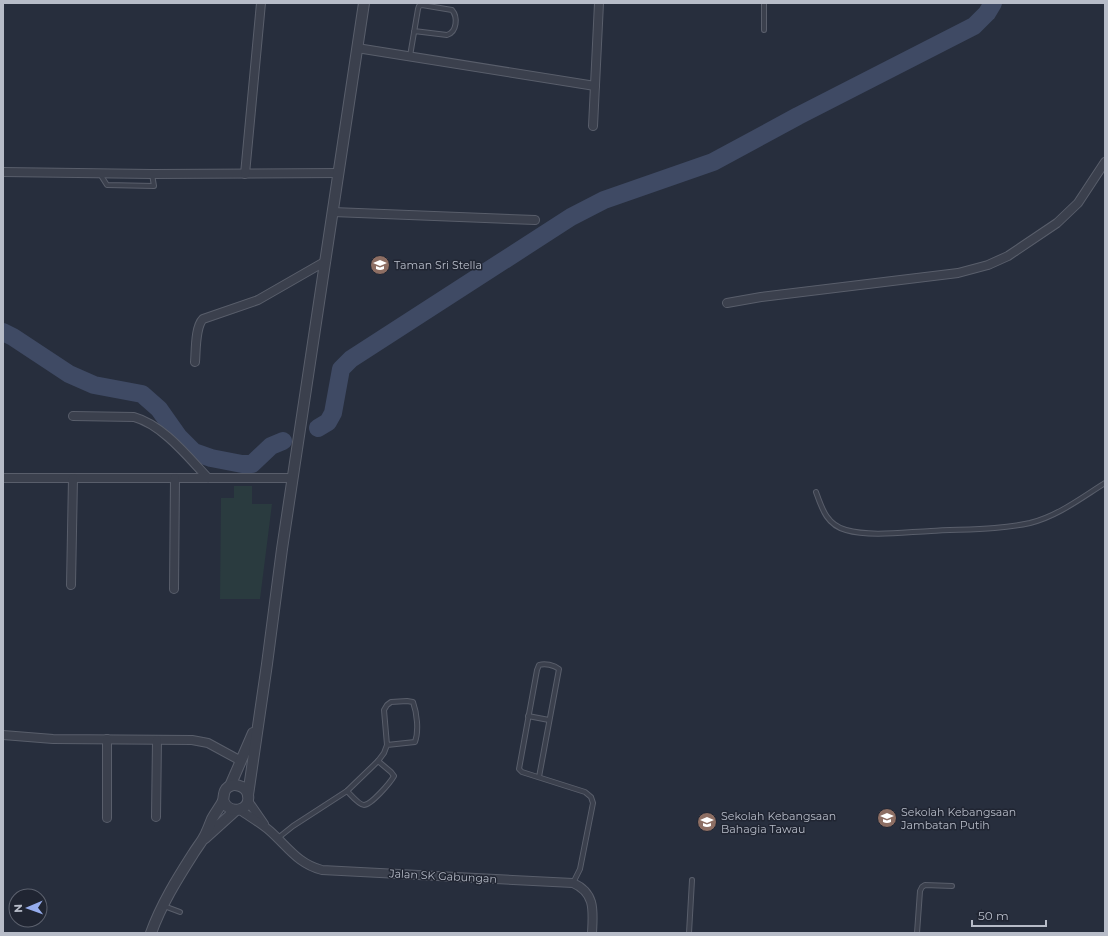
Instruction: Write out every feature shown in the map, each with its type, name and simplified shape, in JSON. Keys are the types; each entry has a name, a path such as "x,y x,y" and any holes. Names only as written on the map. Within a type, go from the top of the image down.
{"street":[{"path":"245,174 262,3"},
{"path":"203,839 245,806 248,798 282,549 364,3"},
{"path":"593,126 599,3"},
{"path":"357,48 595,86"},
{"path":"727,303 761,297 958,273 988,265 1008,256 1057,223 1078,203 1105,162"},
{"path":"3,172 100,174 339,173"},
{"path":"333,212 535,220"},
{"path":"195,362 198,329 200,322 203,319 258,300 326,262"},
{"path":"73,416 134,417 143,420 167,436 208,478"},
{"path":"3,478 293,478"},
{"path":"71,585 73,478"},
{"path":"174,478 174,589"},
{"path":"151,933 176,880 203,839 211,820 223,800 224,792 230,786 260,715"},
{"path":"3,734 53,739 192,740 208,743 241,761"},
{"path":"107,740 107,818"},
{"path":"156,740 156,817"},
{"path":"230,786 241,786 245,790 248,798"},
{"name":"Jalan SK Gabungan","path":"248,798 268,830"},
{"path":"223,800 226,807 238,810"},
{"name":"Jalan SK Gabungan","path":"238,810 268,830 302,861 311,867 322,870 574,884"},
{"path":"574,884 590,896 592,904 592,933"}],"lane":[{"path":"764,3 764,30"},
{"path":"410,57 414,31 419,6 422,5 452,10 456,15 454,30 451,34 447,35 414,31"},
{"path":"816,492 822,511 832,522 846,530 867,533 900,533 1003,527 1031,523 1057,513 1105,483"},
{"path":"538,777 559,669 556,666 543,664 539,665 537,670 519,770 522,772 585,792 591,797 593,803 580,869 574,884"},
{"path":"278,838 293,826 347,791 384,754 387,745 384,710 387,704 391,702 413,702 415,707 417,735 415,742 387,745"},
{"path":"528,716 550,720"},
{"path":"347,791 362,805 366,805 371,802 394,776 378,761"},
{"path":"689,933 692,880"},
{"path":"917,933 920,891 922,887 925,885 952,886"},
{"path":"163,905 180,912"}],"shaded area":[{"path":"234,486 252,486 252,504 272,504 260,599 220,599 221,498 234,498"}],"waterway":[{"path":"318,428 328,422 333,413 341,369 351,359 571,217 604,200 713,162 798,116 974,26 987,13 993,3"},
{"path":"3,332 69,374 94,385 142,394 159,409 178,436 194,452 211,458 242,464 252,464 271,446 283,441"}],"place":[{"name":"Taman Sri Stella","path":"380,265"},
{"name":"Sekolah Kebangsaan Jambatan Putih","path":"887,818"},
{"name":"Sekolah Kebangsaan Bahagia Tawau","path":"707,822"}]}
